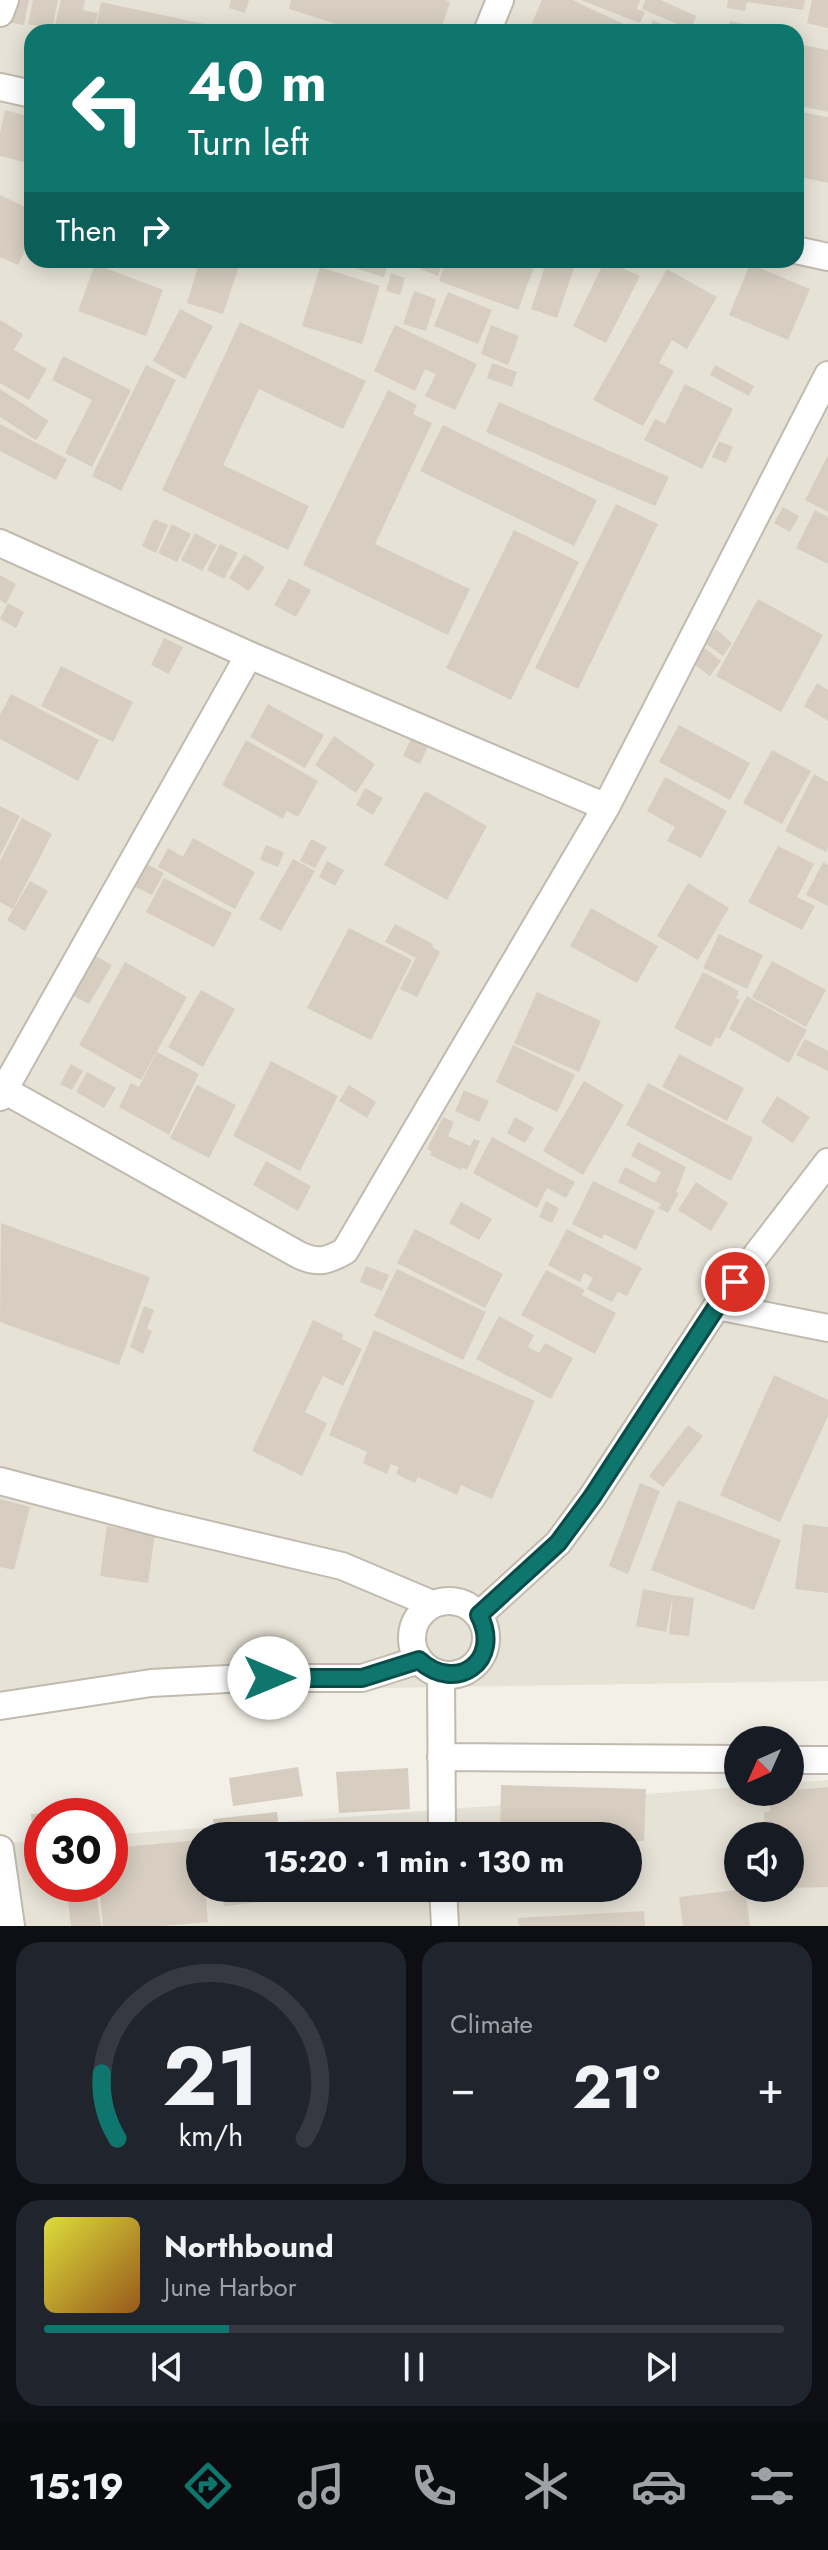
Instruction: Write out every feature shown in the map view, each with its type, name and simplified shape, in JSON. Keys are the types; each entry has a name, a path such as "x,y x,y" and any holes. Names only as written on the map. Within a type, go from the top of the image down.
{"street":[{"path":"0,13 5,0"},
{"path":"490,24 500,0"},
{"path":"0,87 24,92"},
{"path":"804,252 828,257"},
{"path":"249,655 2,1094 299,1255 314,1262 327,1261 345,1251 606,807 828,375"},
{"path":"0,543 249,655 606,807"},
{"path":"479,1615 558,1543 592,1497 717,1306 828,1162"},
{"path":"717,1306 828,1328"},
{"path":"0,1481 159,1523 342,1566 432,1604"},
{"path":"444,1600 469,1606 479,1615 487,1639 484,1652 467,1671 454,1675 441,1674 419,1660 412,1635 421,1612 444,1600"},
{"path":"0,1706 151,1683 246,1678 362,1678 419,1660"},
{"path":"441,1674 442,1822"},
{"path":"441,1757 724,1759"},
{"path":"804,1760 828,1760"},
{"path":"0,1849 11,1926"},
{"path":"444,1902 445,1926"}],"shaded area":[{"path":"0,0 828,0 828,1681 0,1694"},
{"path":"828,1780 828,1926 0,1926 0,1844 24,1842 24,1902 128,1902 128,1834 186,1829 186,1902 642,1902 642,1822 280,1822 724,1788 724,1806 804,1806 804,1782"}],"building":[{"path":"12,0 29,0 24,25 8,22"},
{"path":"33,0 58,0 53,24 28,24"},
{"path":"61,0 85,0 83,10 98,13 95,24 55,24"},
{"path":"231,0 249,0 245,13 229,8"},
{"path":"291,0 450,2 443,24 337,24 289,9"},
{"path":"542,0 572,0 624,24 534,24 532,23"},
{"path":"581,0 640,0 637,9 645,12 640,23"},
{"path":"645,0 661,0 696,16 693,24 677,24 642,9"},
{"path":"728,0 805,0 803,10 747,2 745,11 727,8"},
{"path":"812,0 828,0 828,28 807,23"},
{"path":"101,2 204,24 97,24"},
{"path":"804,45 828,50 828,112 804,107"},
{"path":"5,110 24,115 24,162 0,156 0,133"},
{"path":"804,112 828,117 828,183 804,178"},
{"path":"0,195 24,206 24,253 18,265 0,257"},
{"path":"94,268 105,268 163,290 146,336 78,311"},
{"path":"198,268 238,268 223,314 187,303"},
{"path":"320,268 380,286 362,344 302,326"},
{"path":"354,268 387,268 384,277"},
{"path":"420,268 441,268 438,276"},
{"path":"443,268 534,268 518,310 439,281"},
{"path":"544,268 574,268 557,318 531,309"},
{"path":"601,268 622,268 640,276 606,343 573,326"},
{"path":"748,268 760,268 810,289 788,340 729,315"},
{"path":"667,269 717,297 687,349 672,340 659,363 674,371 643,426 593,400"},
{"path":"391,273 405,278 400,295 386,291"},
{"path":"414,291 436,299 426,331 403,324"},
{"path":"448,292 492,310 478,344 434,326"},
{"path":"180,309 213,326 185,379 153,361"},
{"path":"0,320 23,334 14,350 47,369 29,400 0,383"},
{"path":"240,322 366,381 343,429 259,389 223,465 309,506 288,550 162,490"},
{"path":"395,325 477,364 455,410 425,396 436,374 425,369 415,391 374,371"},
{"path":"491,325 519,336 508,365 481,354"},
{"path":"63,356 131,390 92,467 65,453 92,400 52,380"},
{"path":"492,363 517,372 512,387 487,378"},
{"path":"146,365 176,380 121,491 92,476"},
{"path":"715,365 754,386 749,396 710,375"},
{"path":"685,384 733,409 702,469 644,440 655,419 665,424"},
{"path":"0,389 49,421 36,440 0,417"},
{"path":"388,390 417,405 413,414 432,423 375,544 470,589 448,635 303,565"},
{"path":"499,402 669,477 655,506 486,432"},
{"path":"0,424 67,459 56,480 0,451"},
{"path":"443,425 597,500 574,546 420,471"},
{"path":"719,441 733,447 726,463 712,457"},
{"path":"828,455 828,512 805,500"},
{"path":"616,504 658,524 578,689 535,668"},
{"path":"783,507 799,516 790,532 774,523"},
{"path":"815,510 828,517 828,564 796,548"},
{"path":"154,519 168,525 156,553 142,546"},
{"path":"172,524 191,534 177,562 158,553"},
{"path":"514,530 579,562 511,700 446,668"},
{"path":"195,533 217,545 202,571 181,560"},
{"path":"220,544 238,553 224,579 207,570"},
{"path":"244,554 265,567 249,591 229,578"},
{"path":"0,575 16,584 6,604 0,600"},
{"path":"289,578 311,590 296,617 274,605"},
{"path":"758,599 823,635 781,712 716,676"},
{"path":"8,603 24,612 16,628 0,619"},
{"path":"716,629 732,643 723,656 705,643"},
{"path":"164,638 183,647 169,674 151,665"},
{"path":"703,647 721,661 710,676 691,662"},
{"path":"61,666 133,702 113,742 41,706"},
{"path":"817,683 828,690 828,721 804,706"},
{"path":"11,694 99,740 78,781 0,739 0,715"},
{"path":"268,704 324,735 305,768 250,737"},
{"path":"679,725 750,763 730,800 659,762"},
{"path":"413,734 430,742 420,764 403,756"},
{"path":"334,736 375,764 356,793 315,765"},
{"path":"246,740 318,781 298,817 287,811 283,819 222,785"},
{"path":"772,750 811,771 782,824 743,803"},
{"path":"814,774 828,782 826,852 785,831"},
{"path":"665,777 727,811 701,858 667,841 675,827 647,811"},
{"path":"365,788 383,798 373,815 356,805"},
{"path":"425,791 487,826 447,900 384,865"},
{"path":"0,806 20,816 0,856"},
{"path":"22,818 52,834 13,909 0,902 0,861"},
{"path":"193,838 255,872 235,909 158,867 168,848 183,857"},
{"path":"311,839 327,847 315,868 300,861"},
{"path":"266,845 284,852 278,867 260,860"},
{"path":"778,846 814,864 797,897 815,906 802,930 748,902"},
{"path":"137,859 164,873 152,895 126,882"},
{"path":"293,859 315,871 281,931 259,919"},
{"path":"327,861 344,870 335,886 319,877"},
{"path":"823,862 828,865 828,906 806,895"},
{"path":"164,878 232,913 214,947 146,912"},
{"path":"30,881 48,891 25,931 7,920"},
{"path":"688,883 729,908 698,960 657,936"},
{"path":"591,908 658,946 637,983 570,946"},
{"path":"395,924 433,944 432,947 440,952 417,997 400,989 416,958 385,942"},
{"path":"349,928 412,960 371,1040 307,1008"},
{"path":"719,934 763,955 747,989 703,968"},
{"path":"94,955 112,965 89,1004 72,995"},
{"path":"772,961 826,990 806,1027 752,997"},
{"path":"125,962 187,997 141,1080 79,1045"},
{"path":"703,972 739,991 736,998 740,1000 720,1039 716,1037 711,1047 674,1028"},
{"path":"201,990 235,1009 203,1067 168,1047"},
{"path":"537,992 601,1021 579,1072 514,1043"},
{"path":"747,996 807,1030 789,1063 729,1029"},
{"path":"805,1039 828,1051 828,1071 796,1055"},
{"path":"513,1045 575,1075 557,1112 496,1082"},
{"path":"157,1052 199,1074 169,1135 119,1107 131,1083 139,1087"},
{"path":"679,1054 744,1088 727,1121 662,1087"},
{"path":"271,1061 338,1096 300,1171 233,1136"},
{"path":"71,1064 83,1071 72,1090 60,1084"},
{"path":"87,1072 116,1088 104,1108 76,1092"},
{"path":"584,1081 624,1105 583,1175 543,1151"},
{"path":"648,1083 753,1138 731,1181 626,1125"},
{"path":"197,1085 236,1105 209,1158 170,1138"},
{"path":"349,1085 376,1102 367,1118 339,1101"},
{"path":"464,1090 489,1101 479,1122 455,1111"},
{"path":"777,1096 810,1117 793,1143 761,1122"},
{"path":"443,1117 454,1122 448,1136 470,1146 474,1139 480,1141 467,1170 430,1155 432,1152 427,1149"},
{"path":"515,1117 534,1128 525,1143 507,1133"},
{"path":"492,1137 575,1182 566,1198 547,1188 537,1208 473,1173"},
{"path":"638,1142 686,1167 676,1192 679,1193 668,1213 658,1208 661,1204 618,1182 625,1167 655,1183 661,1172 631,1156"},
{"path":"266,1161 311,1186 298,1211 253,1185"},
{"path":"593,1181 655,1211 636,1250 604,1234 602,1239 572,1224"},
{"path":"696,1182 728,1203 711,1231 678,1210"},
{"path":"546,1201 559,1208 552,1223 539,1217"},
{"path":"461,1202 492,1219 479,1240 449,1223"},
{"path":"1,1223 150,1277 119,1365 0,1322"},
{"path":"415,1229 503,1274 485,1308 397,1263"},
{"path":"567,1229 642,1268 627,1296 618,1292 612,1302 587,1289 593,1278 584,1273 580,1282 548,1265"},
{"path":"366,1266 389,1275 382,1291 360,1282"},
{"path":"397,1269 486,1312 463,1360 374,1316"},
{"path":"546,1270 585,1290 582,1295 616,1313 595,1354 521,1315"},
{"path":"144,1306 154,1310 147,1329 152,1331 143,1354 130,1347"},
{"path":"499,1316 534,1335 528,1347 539,1353 545,1343 573,1358 551,1399 476,1359"},
{"path":"313,1320 343,1334 342,1339 362,1349 343,1386 323,1376 305,1412 327,1423 302,1476 252,1451"},
{"path":"374,1330 535,1401 492,1499 461,1485 457,1495 418,1477 415,1483 396,1474 399,1467 391,1464 387,1474 363,1463 367,1452 329,1435"},
{"path":"774,1375 828,1400 828,1416 780,1522 720,1495"},
{"path":"688,1425 703,1436 663,1487 649,1476"},
{"path":"640,1483 660,1491 628,1574 609,1566"},
{"path":"0,1499 30,1507 14,1570 0,1567"},
{"path":"678,1500 781,1540 754,1610 651,1570"},
{"path":"803,1524 828,1527 828,1593 795,1589"},
{"path":"107,1526 155,1534 148,1583 100,1576"},
{"path":"643,1589 673,1595 666,1632 636,1626"},
{"path":"673,1595 694,1598 689,1636 669,1634"},
{"path":"298,1767 303,1796 233,1806 229,1778"},
{"path":"408,1768 410,1809 339,1813 336,1772"},
{"path":"501,1785 646,1789 644,1841 642,1822 500,1822"},
{"path":"828,1787 828,1887 804,1888 804,1822 764,1822 764,1812 770,1811 770,1806 804,1806 804,1789"},
{"path":"277,1812 278,1822 213,1822 213,1819"},
{"path":"186,1841 186,1902 206,1902 208,1922 103,1926 101,1902 128,1902 128,1846"},
{"path":"724,1892 724,1902 747,1902 750,1926 683,1926 679,1897"},
{"path":"68,1902 98,1902 101,1926 71,1926"},
{"path":"223,1902 260,1902 224,1906"},
{"path":"644,1911 645,1926 519,1926 518,1918"}],"route":[{"path":"269,1678 362,1678 419,1660 429,1669 454,1675 467,1671 477,1663 487,1639 479,1615 558,1543 735,1282"}]}
